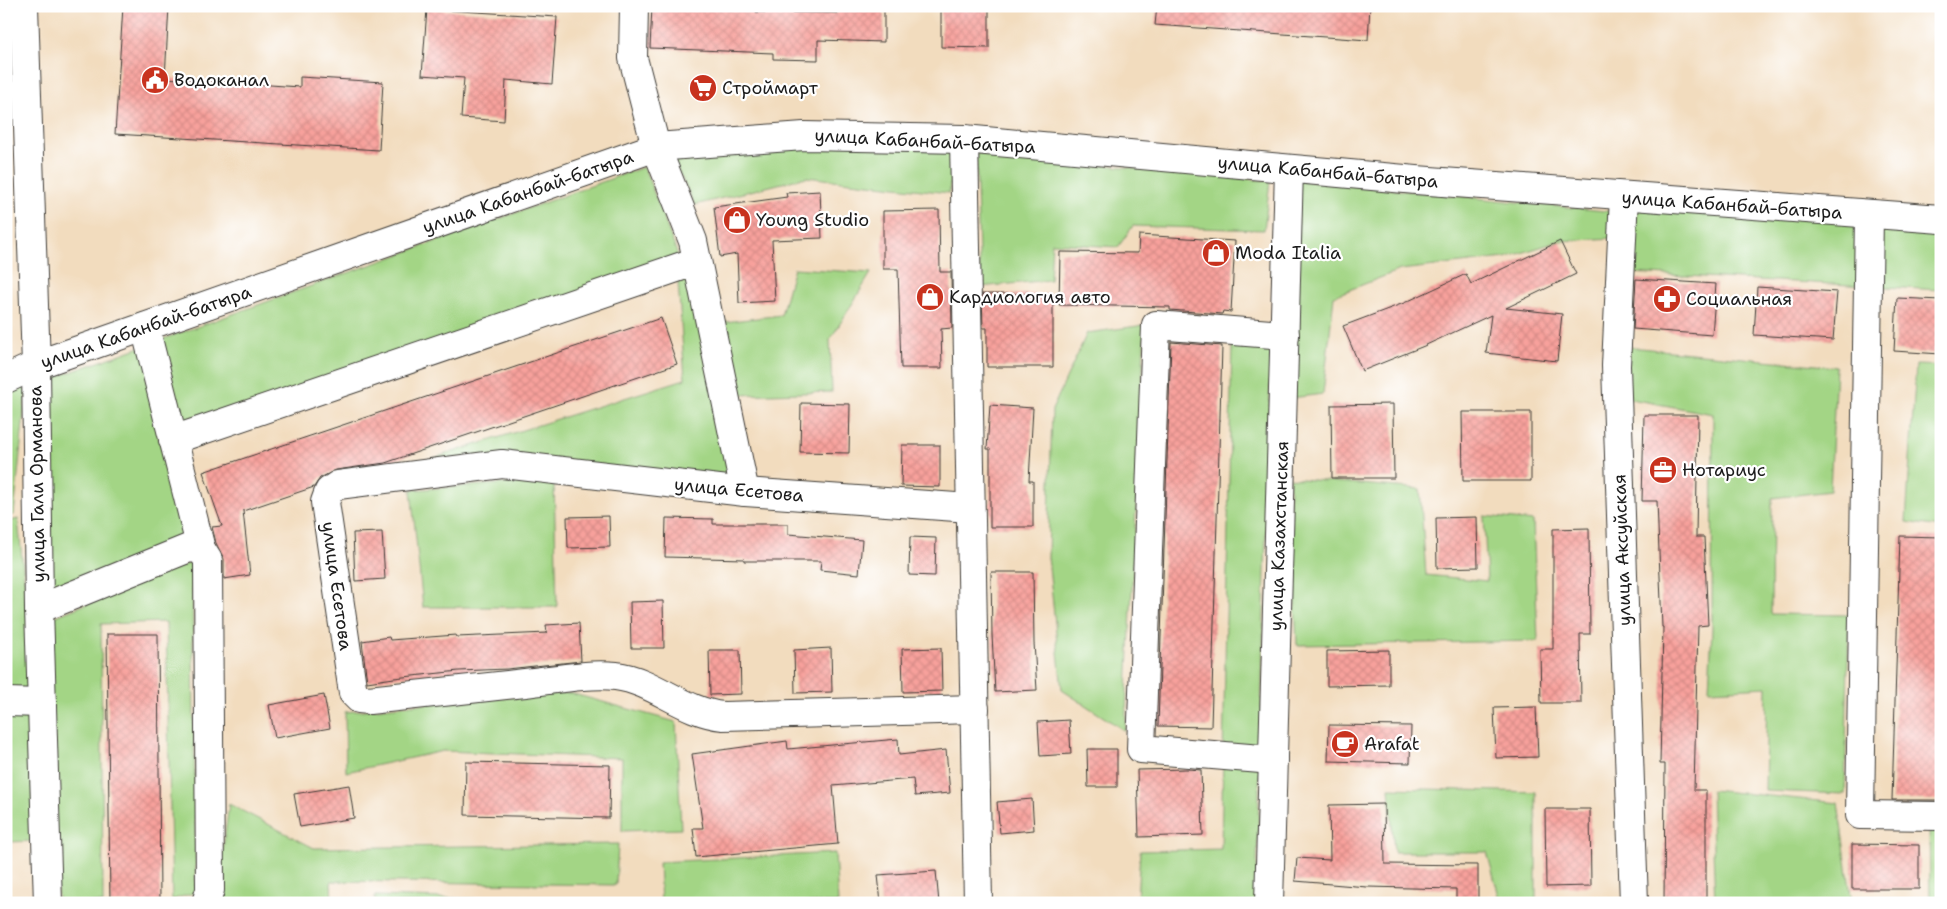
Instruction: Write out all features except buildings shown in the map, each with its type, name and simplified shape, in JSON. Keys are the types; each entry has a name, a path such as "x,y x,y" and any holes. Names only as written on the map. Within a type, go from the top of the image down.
{"street":[{"name":"улица Гали Орманова","path":"24,6 36,365 39,609 48,903"},
{"path":"634,6 633,58 656,147 693,242 745,492"},
{"name":"улица Кабанбай-батыра","path":"6,379 36,365 656,147 804,136 964,139 1289,169 1869,215 1941,219"},
{"path":"964,139 978,903"},
{"name":"улица Казахстанская","path":"1269,903 1289,169"},
{"name":"улица Аксуйская","path":"1624,196 1616,366 1634,903"},
{"path":"1869,215 1860,815 1941,816"},
{"path":"173,440 697,261"},
{"path":"1273,760 1141,749 1156,325 1285,335"},
{"path":"145,327 200,549 208,560 210,890 206,903"},
{"name":"улица Есетова","path":"970,508 745,492 502,464 338,485 329,491 326,502 352,693 359,698 369,700 569,678 613,676 631,678 692,709 722,716 975,709"},
{"path":"39,609 189,548 200,549"},
{"path":"6,702 42,703"}],"green space":[{"path":"809,143 955,146 949,193 806,177 695,205 670,155"},
{"path":"976,153 1270,181 1264,230 1133,226 1118,247 1052,243 1050,280 980,287"},
{"path":"644,167 679,258 158,437 190,538 49,593 51,379"},
{"path":"1297,180 1615,212 1614,238 1560,241 1505,258 1400,270 1334,296 1323,394 1291,398"},
{"path":"1631,200 1941,224 1941,290 1631,273"},
{"path":"794,268 871,273 830,340 832,392 737,395 725,322 781,315"},
{"path":"694,278 737,484 405,467 685,379 678,282"},
{"path":"1145,325 1125,731 1062,690 1048,557 1052,410 1087,333"},
{"path":"1232,341 1271,349 1256,903 1201,903 1137,899 1140,851 1221,849"},
{"path":"1629,347 1836,367 1830,491 1772,498 1771,614 1849,615 1845,794 1765,791 1767,687 1709,690 1712,628 1713,414 1625,398"},
{"path":"1916,365 1941,366 1941,527 1906,522"},
{"path":"27,382 14,515 6,516 6,393"},
{"path":"1289,478 1420,489 1426,575 1487,581 1484,516 1533,521 1538,641 1297,645"},
{"path":"554,480 557,607 423,607 411,490"},
{"path":"18,519 36,696 6,696 6,522"},
{"path":"192,562 196,892 172,900 166,622 101,624 103,903 58,903 46,620"},
{"path":"570,693 676,722 681,829 622,831 622,758 443,751 346,772 345,712 410,705"},
{"path":"6,710 38,710 38,841 6,842"},
{"path":"1389,788 1536,792 1536,903 1501,903 1487,852 1394,852"},
{"path":"1711,790 1838,803 1852,903 1715,903"},
{"path":"229,804 314,848 618,844 616,885 331,881 332,903 216,903"},
{"path":"1929,825 1941,825 1941,903 1930,903"},
{"path":"835,853 838,903 661,903 659,862"},
{"path":"375,896 475,899 475,903 375,903"}],"place":[{"name":"Водоканал","path":"155,80"},
{"name":"Строймарт","path":"703,88"},
{"name":"Young Studio","path":"737,220"},
{"name":"Moda Italia","path":"1216,253"},
{"name":"Кардиология авто","path":"930,297"},
{"name":"Социальная","path":"1667,299"},
{"name":"Нотариус","path":"1663,470"},
{"name":"Arafat","path":"1345,744"}]}
